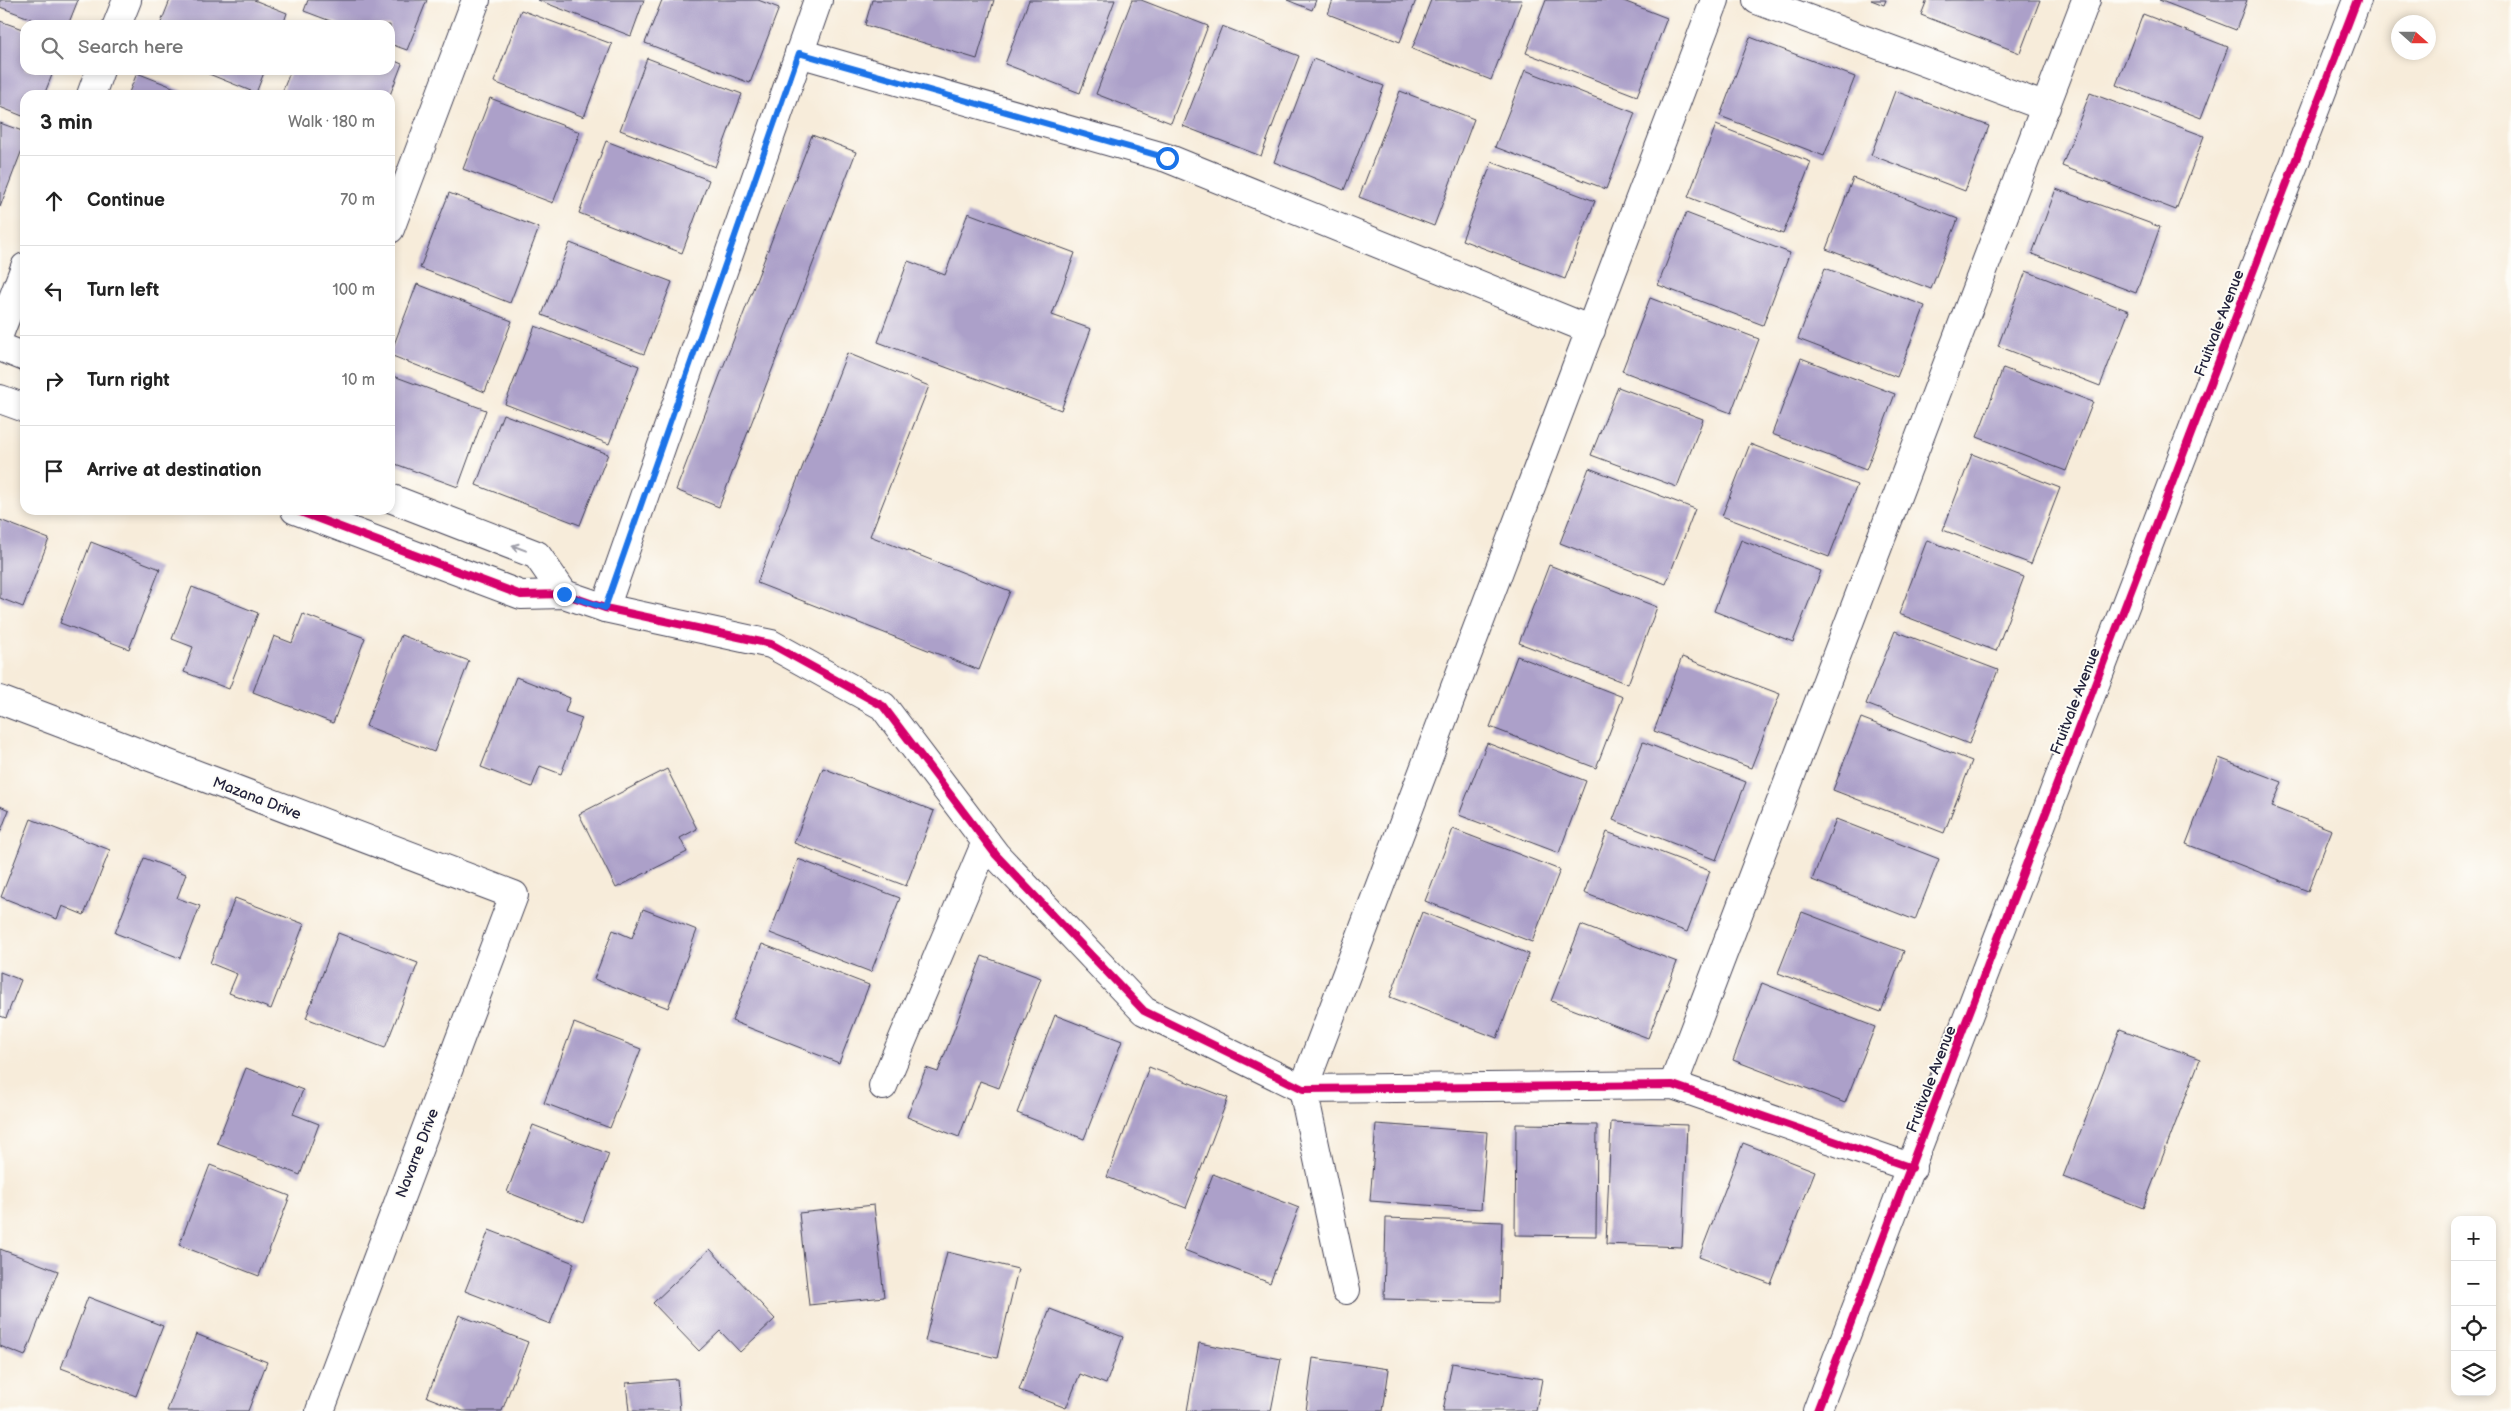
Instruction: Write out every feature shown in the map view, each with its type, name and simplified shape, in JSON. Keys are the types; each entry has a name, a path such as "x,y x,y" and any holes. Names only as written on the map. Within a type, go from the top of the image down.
{"street":[{"path":"119,20 127,0"},
{"path":"395,216 476,0"},
{"path":"605,608 818,0"},
{"path":"1346,1290 1303,1089 1715,0"},
{"path":"1758,0 2046,106"},
{"path":"1673,1085 2086,0"},
{"name":"Fruitvale Avenue","path":"1817,1411 1912,1168 2357,0"},
{"path":"799,53 1167,158 1591,330"},
{"path":"93,90 98,75"},
{"path":"0,332 20,280"},
{"path":"0,347 20,355"},
{"path":"0,399 20,406"},
{"path":"395,500 537,555 564,594"},
{"path":"308,515 521,595 564,594 605,608 771,644 883,706 986,842 1144,1012 1303,1089 1673,1085 1912,1168"},
{"name":"Mazana Drive","path":"0,700 514,895"},
{"path":"883,1086 986,842"},
{"name":"Navarre Drive","path":"320,1411 514,895"}],"building":[{"path":"0,0 78,0 70,20 35,20 0,7"},
{"path":"170,0 254,0 287,13 285,20 162,20"},
{"path":"308,0 427,0 407,50 395,46 395,20 328,20 304,11"},
{"path":"538,0 644,0 631,36"},
{"path":"662,0 758,0 779,8 750,83 645,43"},
{"path":"872,0 994,0 977,59 865,25"},
{"path":"1029,0 1115,0 1080,93 1005,64"},
{"path":"1132,0 1141,0 1208,26 1171,123 1096,94"},
{"path":"1287,0 1316,0 1312,10"},
{"path":"1333,0 1416,0 1400,42 1328,14"},
{"path":"1431,0 1522,0 1491,80 1412,49"},
{"path":"1546,0 1621,0 1667,18 1637,96 1526,53"},
{"path":"1871,0 1886,0 1884,5"},
{"path":"1927,0 2040,0 2020,53 1921,15"},
{"path":"2159,0 2247,0 2236,30"},
{"path":"521,10 612,44 584,117 494,82"},
{"path":"2143,14 2228,47 2201,118 2116,85"},
{"path":"0,21 20,28 20,75 52,75 46,90 20,90 20,115 0,107"},
{"path":"1222,26 1299,56 1261,156 1183,126"},
{"path":"1750,37 1855,77 1824,156 1720,116"},
{"path":"647,58 742,94 715,167 620,130"},
{"path":"1313,59 1384,86 1344,190 1274,162"},
{"path":"395,61 402,64 392,90 283,90 289,75 395,75"},
{"path":"1525,70 1635,113 1606,189 1495,147"},
{"path":"136,75 142,75 180,90 130,90"},
{"path":"211,75 263,75 257,90 249,90"},
{"path":"1400,91 1474,119 1434,226 1359,197"},
{"path":"1895,91 1989,126 1965,191 1871,155"},
{"path":"2090,93 2204,136 2176,210 2062,166"},
{"path":"490,98 580,132 553,203 463,169"},
{"path":"0,123 20,130 20,155 0,207"},
{"path":"1716,125 1811,162 1783,234 1688,197"},
{"path":"812,135 856,152 719,507 676,490"},
{"path":"606,141 709,180 682,253 579,213"},
{"path":"1492,162 1595,201 1565,279 1462,240"},
{"path":"1853,178 1958,219 1931,289 1826,249"},
{"path":"2056,189 2160,227 2136,293 2032,254"},
{"path":"449,193 539,228 510,303 420,268"},
{"path":"968,213 1075,253 1052,315 1091,329 1061,410 878,342 908,261 945,275"},
{"path":"1686,213 1790,253 1763,325 1658,285"},
{"path":"570,243 672,282 644,354 542,315"},
{"path":"1825,268 1925,306 1897,377 1798,339"},
{"path":"2026,271 2129,311 2100,386 1998,346"},
{"path":"417,284 512,321 485,392 395,357 395,342"},
{"path":"1650,298 1759,339 1731,413 1622,371"},
{"path":"535,326 639,366 609,444 505,404"},
{"path":"847,353 929,386 870,536 1010,591 979,670 757,583"},
{"path":"1801,358 1895,394 1866,470 1772,434"},
{"path":"2003,368 2093,402 2066,471 1977,437"},
{"path":"395,376 486,410 458,487 395,464"},
{"path":"1618,387 1703,419 1677,487 1591,455"},
{"path":"503,414 608,454 580,525 476,485"},
{"path":"1750,444 1857,485 1829,557 1722,516"},
{"path":"1972,454 2060,488 2031,564 1943,530"},
{"path":"1589,468 1695,509 1666,584 1560,543"},
{"path":"0,520 49,539 23,607 0,598"},
{"path":"1741,540 1821,571 1793,642 1714,611"},
{"path":"1927,540 2024,577 1996,651 1899,614"},
{"path":"91,542 160,569 129,649 60,623"},
{"path":"1549,565 1657,607 1628,684 1519,643"},
{"path":"192,587 258,613 229,689 184,672 193,647 172,639"},
{"path":"303,614 365,638 333,723 253,692 274,636 292,643"},
{"path":"1895,631 1998,670 1969,744 1866,704"},
{"path":"401,635 469,661 434,752 366,726"},
{"path":"1517,656 1623,697 1596,768 1490,727"},
{"path":"1682,657 1780,694 1751,768 1654,731"},
{"path":"516,677 570,698 565,712 582,718 561,774 540,766 532,787 481,767"},
{"path":"1861,718 1972,761 1944,833 1833,790"},
{"path":"1643,742 1746,782 1716,860 1613,820"},
{"path":"1487,743 1586,781 1559,853 1459,815"},
{"path":"2219,758 2282,782 2272,807 2332,830 2308,891 2186,844"},
{"path":"823,768 934,811 906,886 794,843"},
{"path":"667,769 697,829 680,838 687,852 616,888 579,814"},
{"path":"0,806 9,810 0,833"},
{"path":"31,819 110,850 84,915 62,906 57,919 1,897"},
{"path":"1836,819 1939,859 1915,920 1812,880"},
{"path":"1453,829 1560,870 1532,942 1425,901"},
{"path":"1607,832 1710,871 1687,932 1584,893"},
{"path":"144,858 186,874 177,898 200,906 180,958 115,933"},
{"path":"798,859 900,898 871,972 770,933"},
{"path":"235,898 304,924 271,1009 229,993 237,974 210,963"},
{"path":"643,909 697,930 668,1008 594,979 613,930 632,938"},
{"path":"1422,912 1529,954 1497,1038 1390,997"},
{"path":"1802,912 1904,951 1881,1012 1778,973"},
{"path":"1581,925 1677,962 1648,1038 1551,1001"},
{"path":"338,933 418,963 385,1048 306,1018"},
{"path":"762,944 869,985 839,1063 732,1021"},
{"path":"982,956 1041,978 999,1088 980,1081 959,1137 907,1117 926,1068 938,1072"},
{"path":"0,972 21,980 6,1018 0,1016"},
{"path":"1762,983 1875,1027 1845,1103 1733,1060"},
{"path":"1055,1015 1122,1041 1084,1139 1017,1113"},
{"path":"574,1023 641,1049 610,1128 544,1103"},
{"path":"2120,1029 2200,1059 2143,1208 2063,1177"},
{"path":"1149,1067 1228,1098 1186,1208 1107,1177"},
{"path":"246,1068 303,1090 293,1114 319,1124 300,1175 217,1143"},
{"path":"1611,1122 1687,1125 1682,1247 1606,1244"},
{"path":"1376,1124 1487,1132 1481,1209 1370,1201"},
{"path":"1516,1124 1597,1125 1596,1236 1515,1235"},
{"path":"533,1125 609,1154 583,1222 507,1192"},
{"path":"1743,1143 1815,1171 1771,1284 1699,1257"},
{"path":"210,1165 290,1196 259,1276 179,1245"},
{"path":"1213,1174 1299,1208 1270,1283 1184,1250"},
{"path":"874,1205 884,1297 809,1305 799,1213"},
{"path":"1386,1218 1502,1222 1500,1302 1384,1299"},
{"path":"489,1230 574,1263 550,1324 465,1291"},
{"path":"0,1249 58,1271 25,1356 0,1346"},
{"path":"710,1249 775,1319 740,1352 720,1331 699,1351 653,1303"},
{"path":"947,1252 1018,1269 997,1358 925,1341"},
{"path":"88,1297 163,1326 136,1396 61,1368"},
{"path":"1050,1309 1123,1337 1106,1384 1080,1374 1066,1408 1019,1390"},
{"path":"459,1315 528,1342 502,1411 463,1411 427,1397"},
{"path":"196,1334 267,1362 248,1411 167,1411"},
{"path":"1199,1343 1281,1359 1271,1411 1187,1411"},
{"path":"1313,1358 1389,1369 1383,1411 1306,1411"},
{"path":"1452,1363 1542,1379 1536,1411 1443,1411"},
{"path":"677,1379 680,1411 629,1411 626,1383"}],"cycle path":[{"path":"1817,1411 2357,0"},
{"path":"308,515 521,595 564,594 605,608 771,644 883,706 996,855 1144,1011 1303,1089 1673,1085 1912,1168"}],"route":[{"path":"564,594 605,608 799,53 1167,158"}]}
